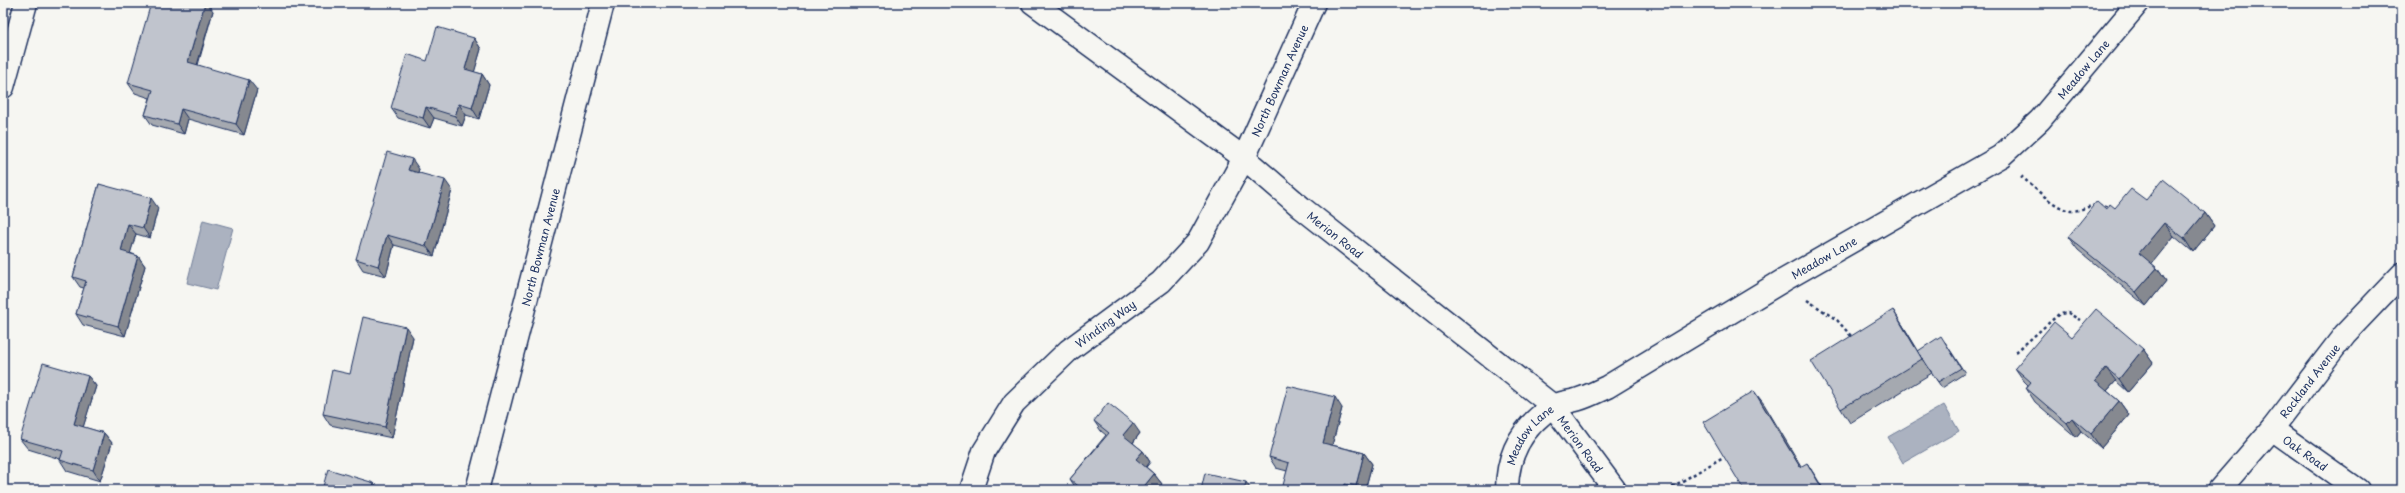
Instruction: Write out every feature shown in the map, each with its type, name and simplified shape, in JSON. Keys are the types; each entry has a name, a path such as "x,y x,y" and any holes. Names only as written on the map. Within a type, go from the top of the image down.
{"street":[{"path":"3,87 26,3"},
{"name":"North Bowman Avenue","path":"477,490 603,3"},
{"name":"Merion Road","path":"1033,3 1244,158 1302,208 1553,406 1615,490"},
{"name":"North Bowman Avenue","path":"1244,158 1314,3"},
{"name":"Meadow Lane","path":"1507,490 1507,474 1510,456 1527,429 1553,406 1580,399 1607,387 1784,280 2001,156 2040,120 2138,3"},
{"name":"Winding Way","path":"972,490 984,451 1014,403 1068,350 1160,282 1198,242 1244,158"},
{"name":"Rockland Avenue","path":"2219,490 2272,429 2345,334 2402,274"},
{"name":"Oak Road","path":"2272,429 2358,490"}],"path":[{"path":"2001,156 2034,188 2064,209 2072,211 2094,204 2113,209"},
{"path":"1784,280 1806,299 1837,320 1854,340"},
{"path":"2016,352 2058,314 2068,313 2080,320"},
{"path":"1667,490 1725,456"}],"shaded area":[{"path":"203,220 233,228 216,290 187,283"},
{"path":"1944,405 1959,431 1903,463 1888,437"}],"building":[{"path":"151,3 205,3 188,62 249,80 236,124 181,109 177,124 145,115 153,90 128,83"},
{"path":"437,27 474,38 465,69 482,74 472,108 459,104 455,116 426,107 423,118 391,108 407,54 427,61"},
{"path":"387,152 412,159 408,170 445,180 426,246 387,235 378,266 356,259"},
{"path":"2163,179 2205,213 2184,238 2164,223 2139,253 2157,268 2136,292 2068,237 2097,201 2106,209 2110,204 2115,208 2131,189 2146,200"},
{"path":"99,184 151,198 143,228 128,224 121,251 138,256 118,326 76,314 86,281 73,277"},
{"path":"2096,309 2143,349 2119,379 2106,368 2095,381 2119,401 2091,434 2072,418 2067,423 2026,388 2031,382 2015,368 2054,322 2072,337"},
{"path":"1893,310 1922,359 1841,409 1811,361"},
{"path":"363,317 406,327 385,427 323,414 332,370 350,374"},
{"path":"1941,336 1961,368 1938,382 1918,351"},
{"path":"43,363 88,376 74,424 104,433 93,470 60,460 63,451 20,439"},
{"path":"1288,386 1335,397 1323,443 1364,453 1356,486 1345,484 1343,490 1282,489 1289,463 1269,457"},
{"path":"1754,391 1800,467 1807,463 1823,490 1744,490 1703,422"},
{"path":"1108,403 1133,423 1123,435 1143,451 1136,459 1154,474 1141,490 1083,490 1070,479 1109,433 1094,421"},
{"path":"328,469 374,483 372,490 322,490"},
{"path":"1205,473 1246,482 1244,490 1201,490"}]}
